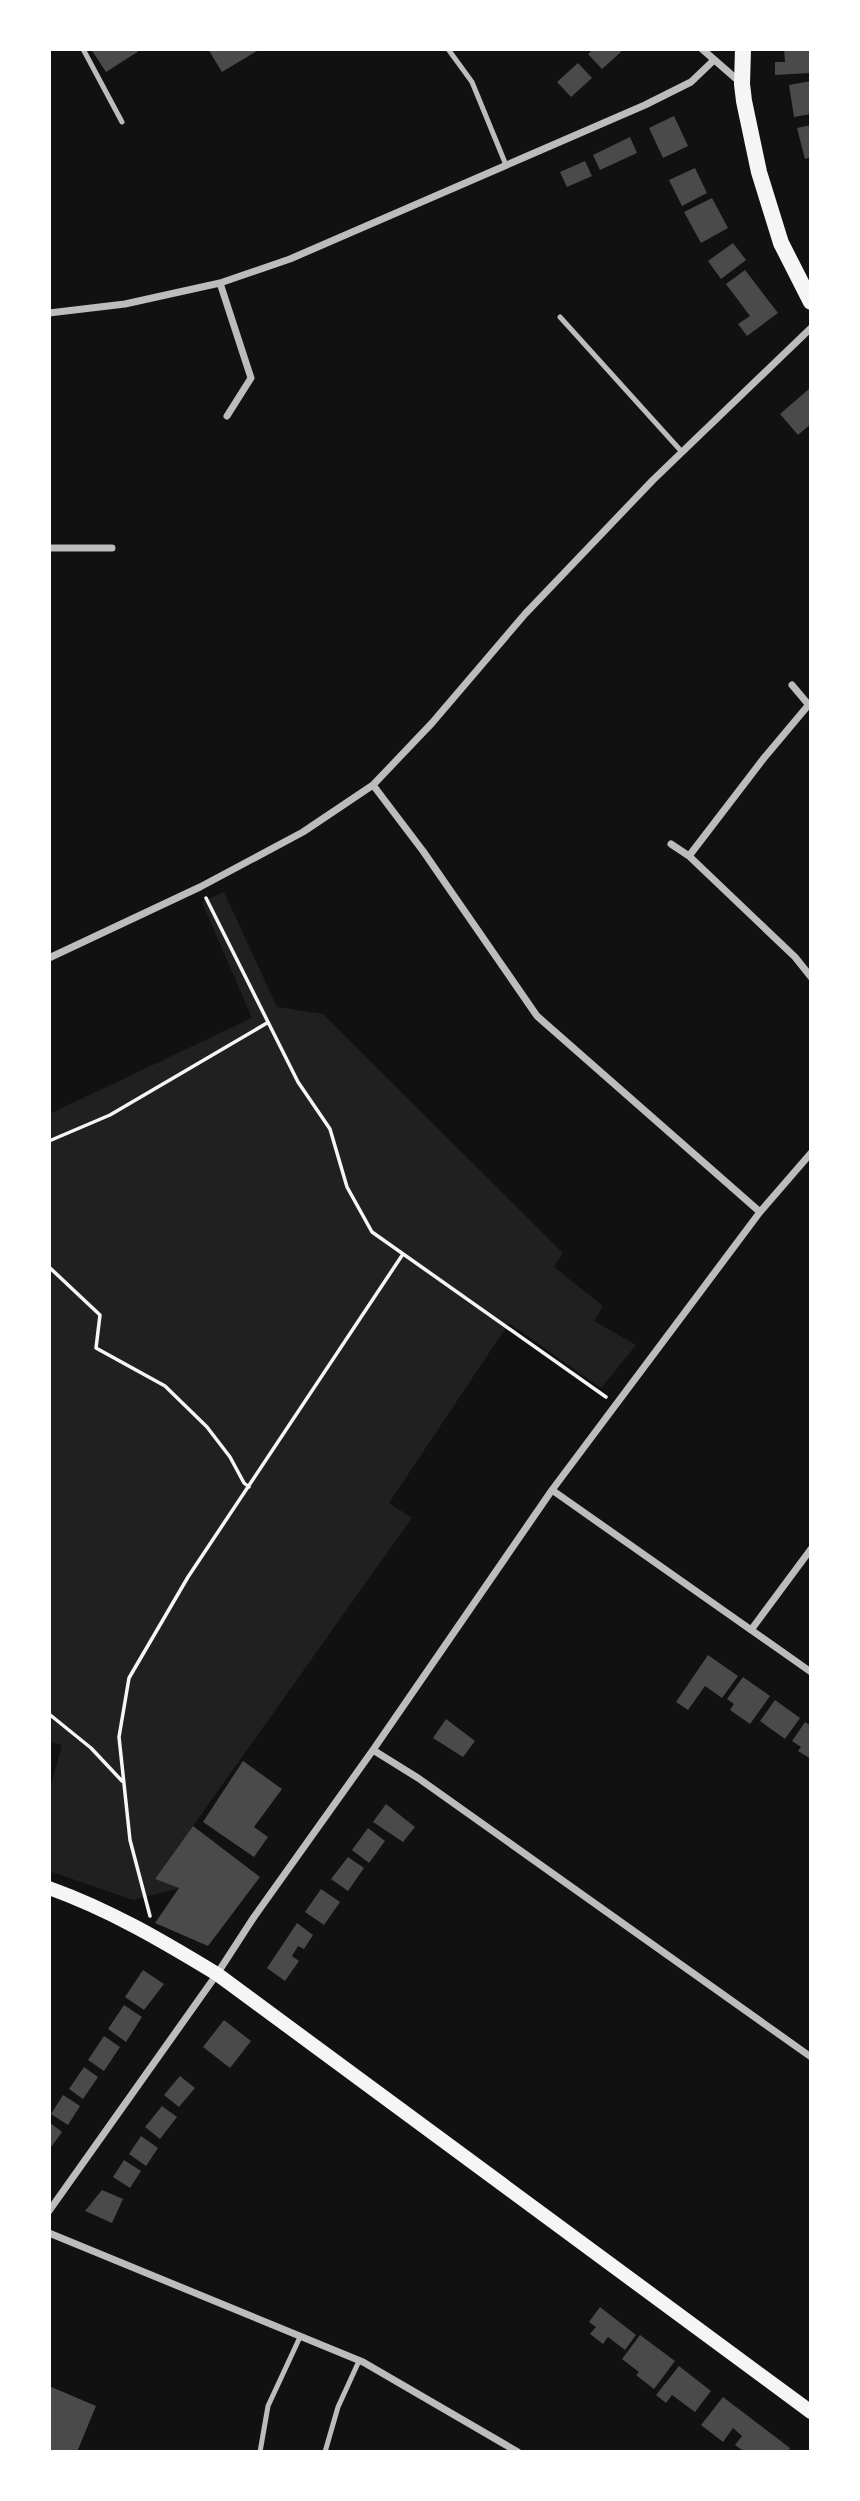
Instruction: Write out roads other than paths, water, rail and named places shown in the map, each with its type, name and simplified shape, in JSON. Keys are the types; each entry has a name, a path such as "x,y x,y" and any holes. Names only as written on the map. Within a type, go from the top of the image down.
{"main road":[{"path":"743,49 742,84 759,172 781,243 811,302"},
{"path":"49,1888 94,1904 217,1974 811,2412"}],"street":[{"path":"702,49 742,84"},
{"path":"49,313 125,304 220,282 290,259 645,104 691,82 714,60"},
{"path":"220,282 251,378 228,416"},
{"path":"49,958 201,887 303,832 373,785 432,723 525,614 682,452 811,328"},
{"path":"49,548 112,548"},
{"path":"689,856 810,703 792,685"},
{"path":"373,785 423,851 537,1016 760,1212"},
{"path":"671,844 689,856 795,957 811,977"},
{"path":"49,2211 217,1974 552,1490 760,1212 811,1153"},
{"path":"552,1490 811,1672"},
{"path":"751,1630 811,1549"},
{"path":"373,1750 418,1778 811,2057"},
{"path":"49,2233 359,2361 518,2452"}],"lane":[{"path":"83,49 122,122"},
{"path":"448,49 472,82 506,165"},
{"path":"560,317 682,452"},
{"path":"260,2452 268,2406 300,2337"},
{"path":"325,2452 338,2407 359,2361"}]}
